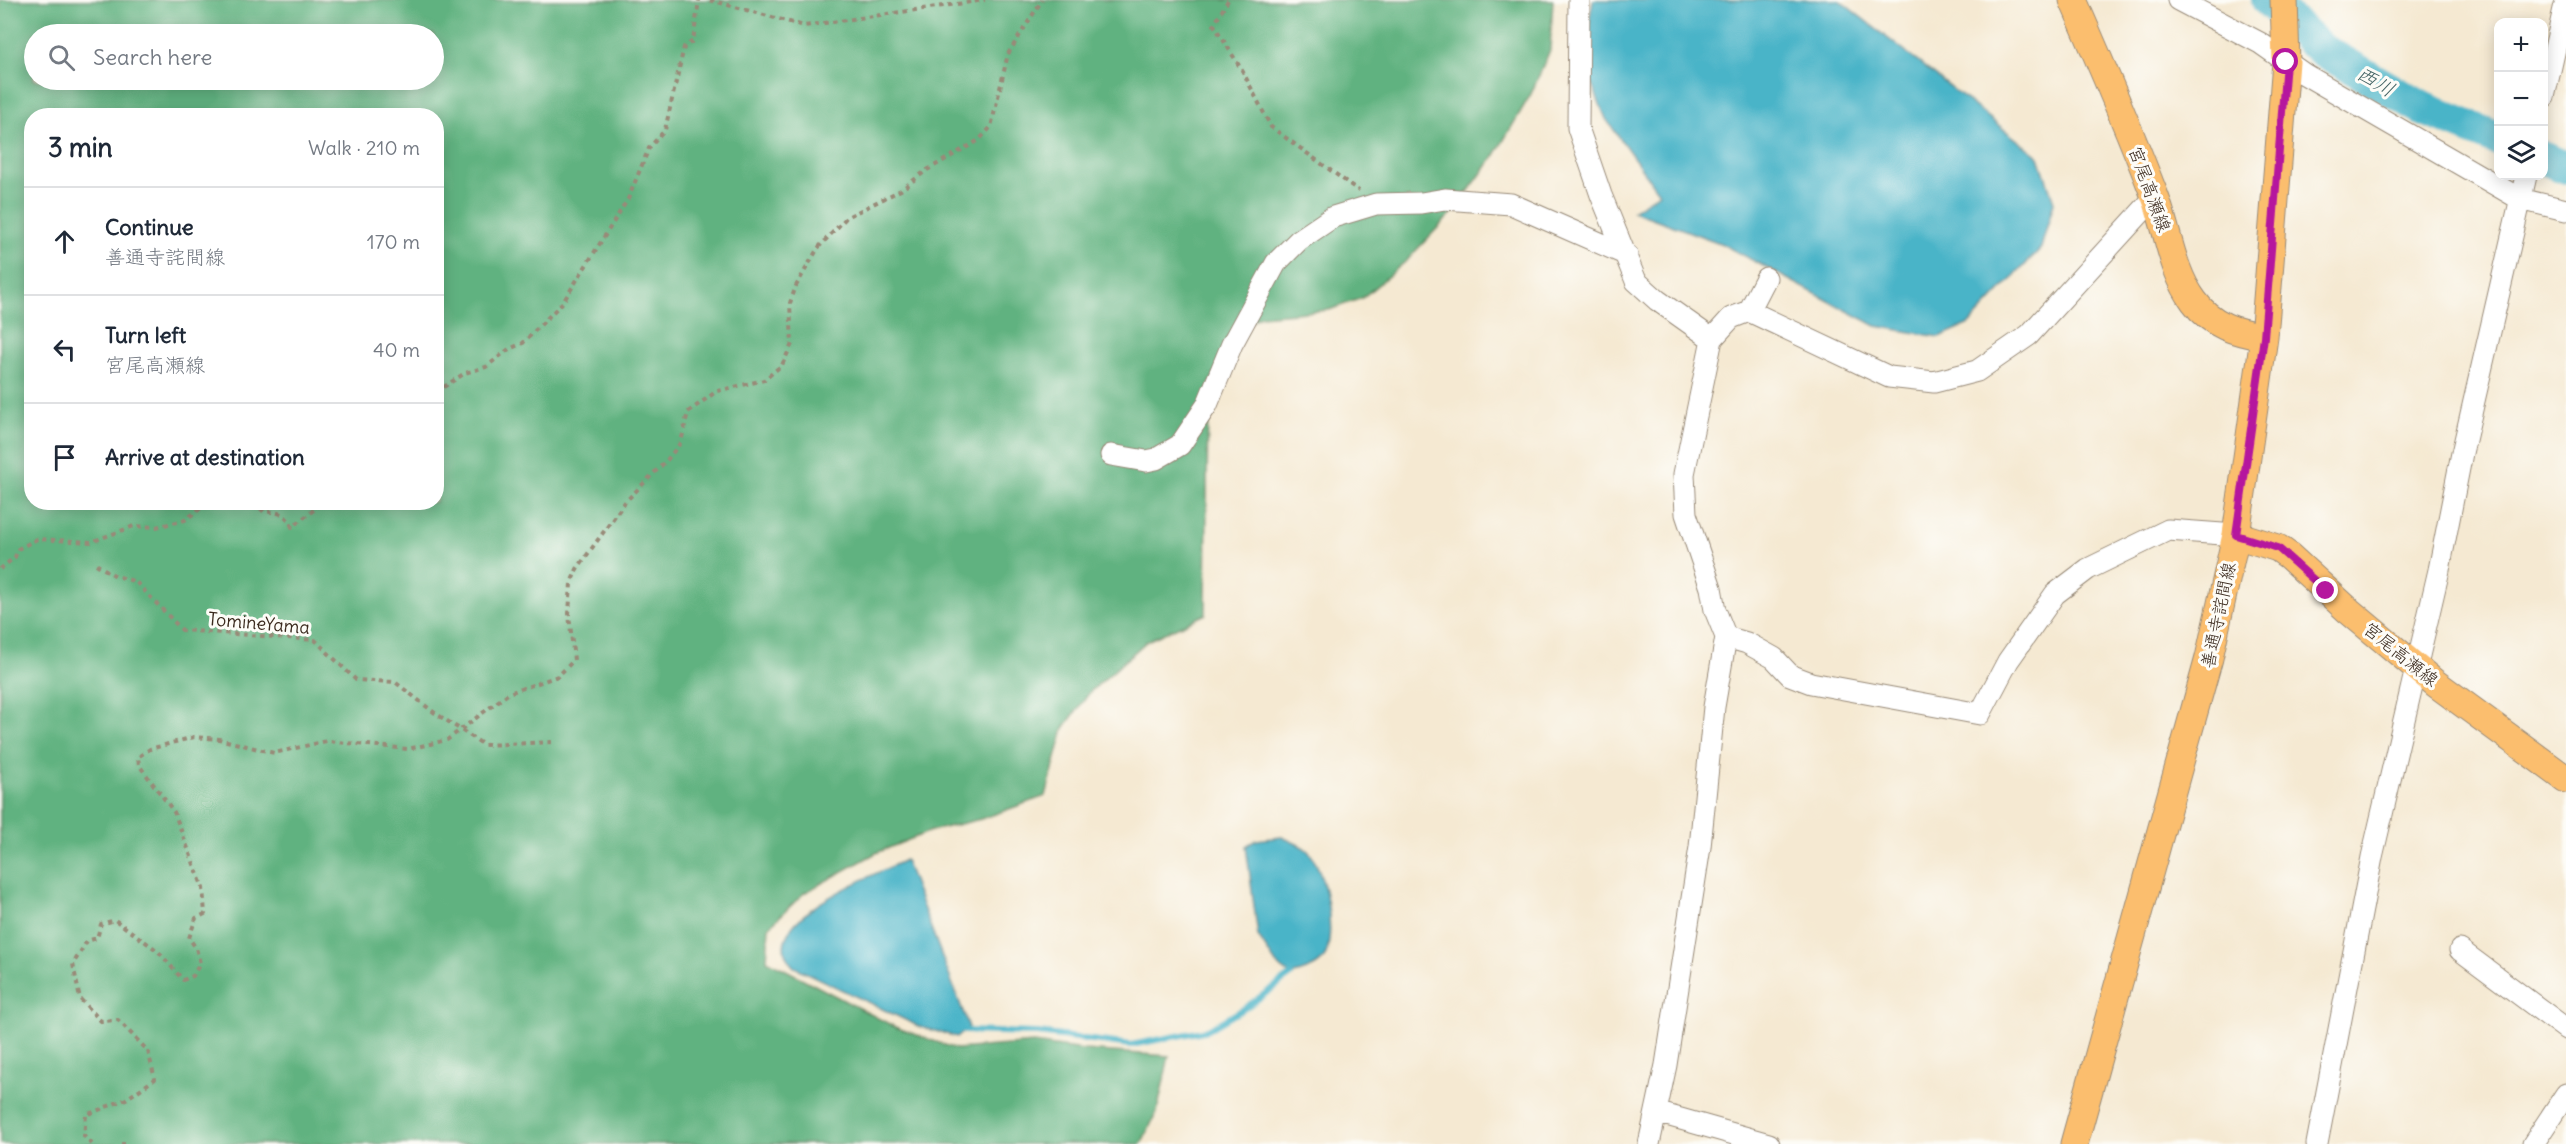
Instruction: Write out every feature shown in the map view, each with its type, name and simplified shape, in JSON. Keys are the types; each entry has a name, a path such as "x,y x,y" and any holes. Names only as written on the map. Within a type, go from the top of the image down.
{"main road":[{"name":"宮尾高瀬線","path":"2073,0 2155,197 2180,277 2194,301 2213,321 2232,331 2264,337"},
{"name":"善通寺詫間線","path":"2074,1144 2210,658 2236,535 2264,337 2286,62 2284,0"},
{"name":"宮尾高瀬線","path":"2236,535 2278,548 2289,556 2349,611 2416,666 2566,779"}],"street":[{"path":"1579,0 1578,128 1601,195 1636,281 1657,300 1712,339"},
{"path":"2178,0 2260,44 2304,74 2520,199 2566,210"},
{"path":"2548,79 2566,0"},
{"path":"2317,1144 2372,857 2525,180"},
{"path":"1749,311 1889,377 1934,382 1977,371 2029,335 2155,197"},
{"path":"1111,455 1146,461 1156,459 1180,445 1208,405 1232,344 1260,288 1276,263 1299,240 1333,217 1376,204 1421,203 1445,199 1511,204 1627,255"},
{"path":"1649,1144 1666,1065 1700,847 1714,707 1726,637 1715,610 1711,588 1686,513 1684,474 1712,339 1731,318 1749,311 1766,278"},
{"path":"1726,637 1747,643 1774,657 1790,675 1811,683 1980,714 2008,662 2055,594 2088,569 2168,530 2236,535"},
{"path":"2460,950 2566,1029"},
{"path":"2533,1144 2566,1094"},
{"path":"1656,1112 1769,1144"}],"path":[{"path":"444,387 465,373 486,367 509,349 523,343 564,302 628,199 649,148 665,130 684,47 693,41 699,0"},
{"path":"710,0 804,26 985,0"},
{"path":"93,1144 84,1136 86,1116 126,1099 155,1079 148,1051 118,1020 101,1021 80,999 73,964 87,941 97,938 101,924 115,920 158,951 183,980 193,976 200,963 196,948 189,938 196,918 205,914 202,888 174,812 139,765 138,757 150,749 194,737 219,739 274,753 327,741 408,749 447,740 509,693 558,676 574,660 570,630 571,583 596,540 625,502 667,460 681,442 687,412 717,391 764,380 782,366 792,344 790,303 796,286 819,248 847,217 901,190 927,170 979,140 991,127 998,109 1008,54 1042,0"},
{"path":"1227,0 1214,25 1243,72 1271,127 1376,204"},
{"path":"0,569 15,557 18,549 37,539 91,542 134,526 156,527 185,519 198,510"},
{"path":"262,510 264,512 276,511 288,518 292,527 314,510"},
{"name":"TomineYama","path":"96,564 136,582 182,630 315,640 356,680 394,682 484,745 553,742"}],"green space":[{"path":"0,0 1553,0 1550,50 1531,94 1495,155 1453,212 1405,262 1362,298 1329,310 1260,316 1239,327 1208,387 1206,614 1147,641 1090,692 1064,728 1046,796 981,819 931,831 876,853 804,893 769,927 767,960 895,1027 956,1049 1034,1043 1084,1050 1169,1056 1157,1112 1141,1144 0,1144"}],"water":[{"path":"1593,0 1839,0 2039,157 2054,202 2041,248 1969,324 1939,337 1876,326 1720,243 1633,211 1659,193 1606,119 1582,60"},
{"path":"1282,837 1305,848 1314,859 1328,903 1330,935 1324,958 1314,967 1291,975 1276,964 1258,936 1246,846 1256,840"},
{"path":"905,860 969,1027 957,1037 920,1027 794,967 784,950 788,933 802,917 822,902 845,888"}],"waterway":[{"name":"西川","path":"2268,0 2322,50 2422,108 2494,137"},
{"name":"西川","path":"2548,160 2566,167"},
{"path":"964,1031 1038,1033 1131,1045 1208,1030 1245,1008 1291,975"}],"route":[{"path":"2286,62 2264,337 2236,535 2278,548 2301,565 2326,591"}]}
